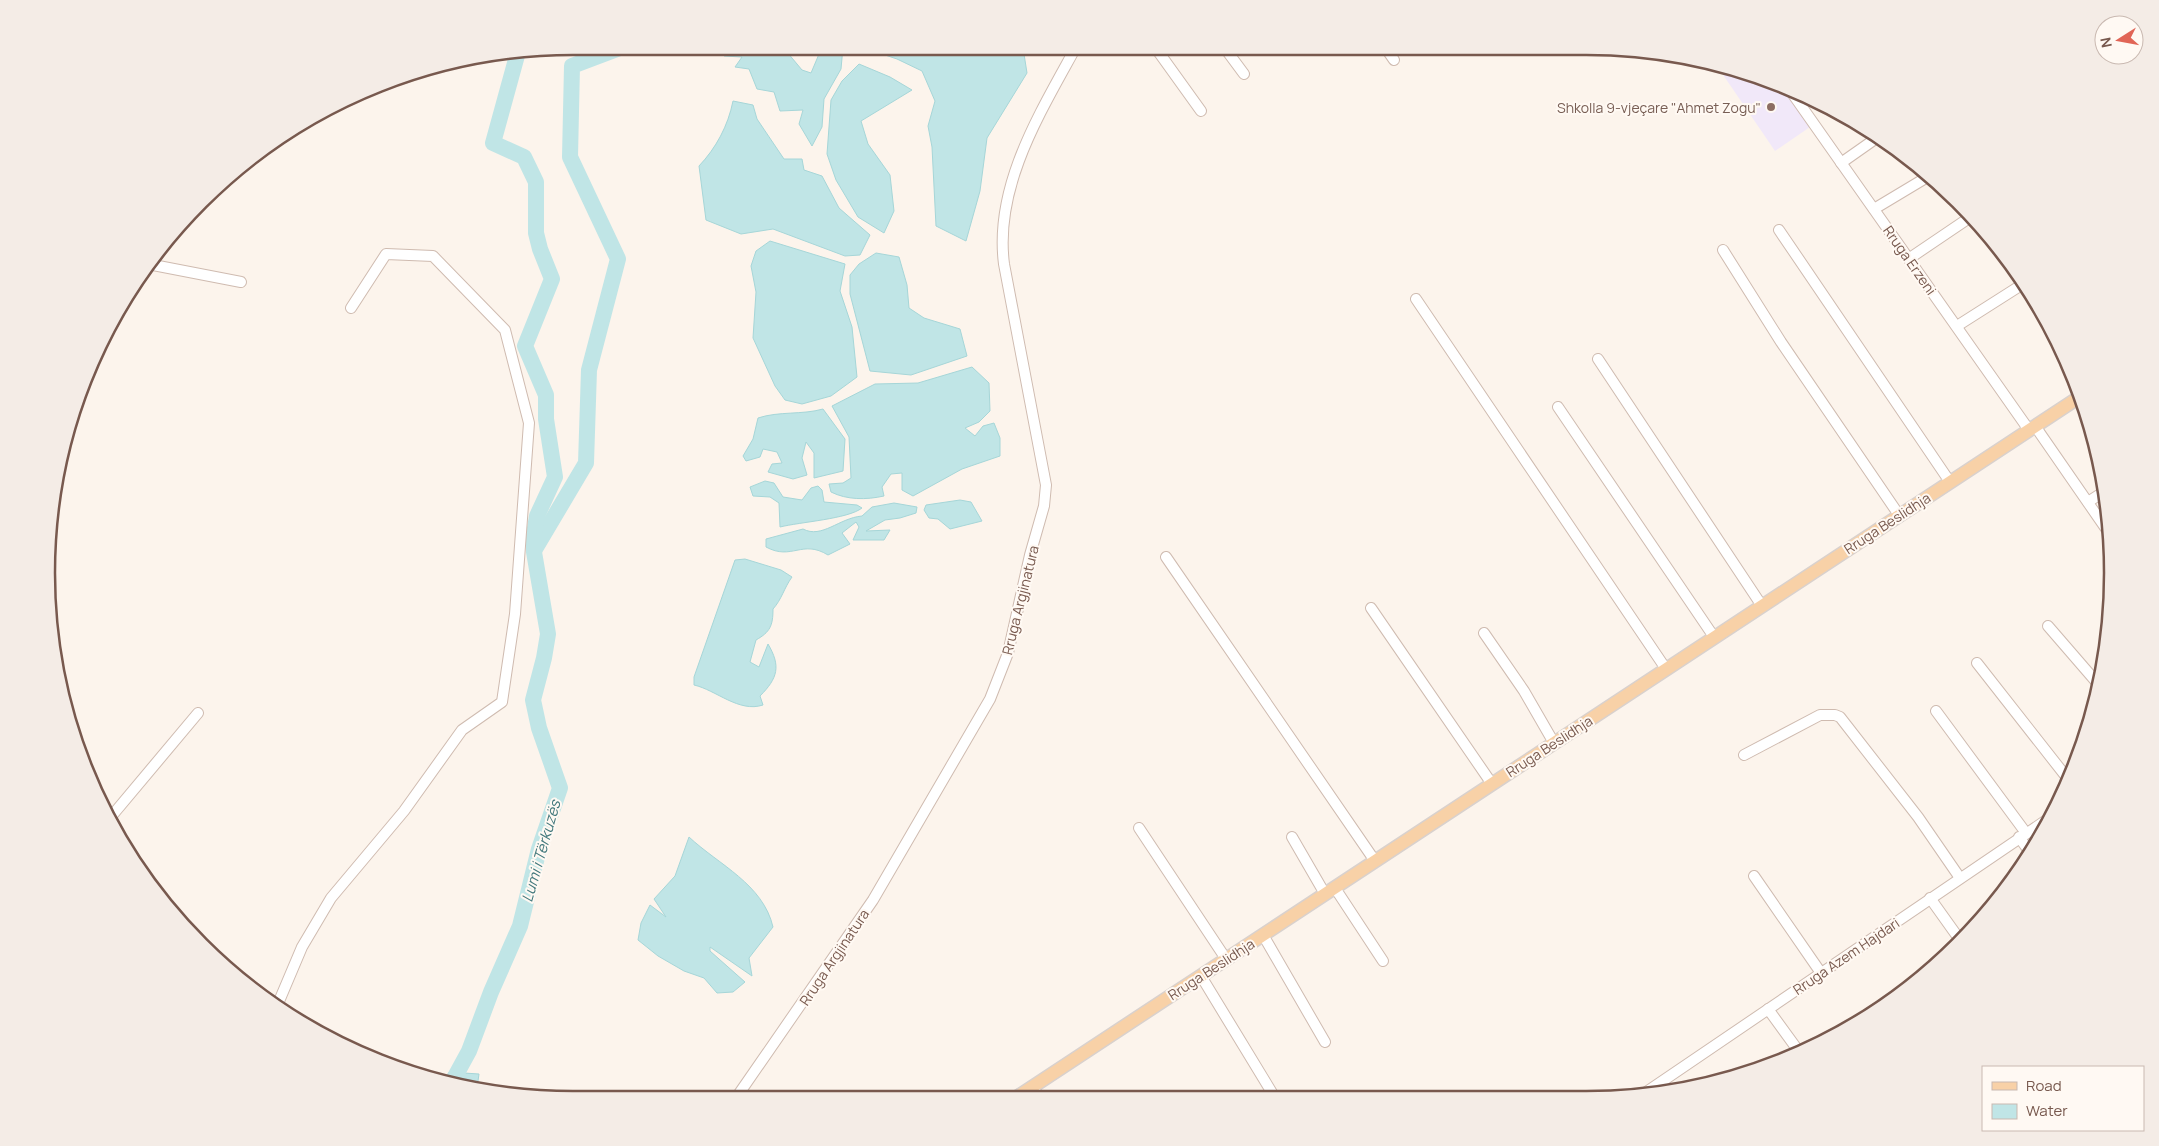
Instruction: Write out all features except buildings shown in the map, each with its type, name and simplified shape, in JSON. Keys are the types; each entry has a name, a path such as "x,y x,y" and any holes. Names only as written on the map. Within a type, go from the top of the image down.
{"main road":[{"name":"Rruga Beslidhja","path":"1037,1091 1226,959 2075,400"}],"street":[{"name":"Rruga Argjinatura","path":"741,1091 873,900 968,739 1003,668 1030,555 1042,514 1046,486 1004,264 1002,245 1003,223 1008,194 1019,160 1072,55"},
{"path":"1161,55 1201,111"},
{"path":"1230,55 1244,74"},
{"path":"1391,55 1394,60"},
{"name":"Rruga Erzeni","path":"1798,101 1957,326 2101,522"},
{"path":"1841,163 1872,141"},
{"path":"1874,209 1923,180"},
{"path":"1910,258 1965,221"},
{"path":"1779,230 1950,482"},
{"path":"1723,250 1781,342 1899,516"},
{"path":"280,1000 302,947 331,898 404,811 462,730 502,702 515,614 529,423 505,330 433,256 386,254 351,308"},
{"path":"156,266 241,282"},
{"path":"1957,326 2019,287"},
{"path":"1416,299 1666,669"},
{"path":"1598,359 1762,606"},
{"path":"1558,407 1714,638"},
{"path":"2088,502 2098,495"},
{"path":"1166,557 1375,861"},
{"path":"1371,608 1492,784"},
{"path":"2048,626 2093,678"},
{"path":"1484,633 1524,691 1554,743"},
{"path":"1976,663 2064,774"},
{"path":"1936,711 2023,835 2026,846"},
{"path":"114,813 198,713"},
{"path":"1744,755 1820,716 1835,715 1840,718 1912,810 1960,878"},
{"name":"Rruga Azem Hajdari","path":"1654,1087 2039,825"},
{"path":"1139,828 1226,959"},
{"path":"1292,837 1383,962"},
{"path":"1754,876 1821,973"},
{"path":"1930,898 1956,935"},
{"path":"1263,935 1325,1042"},
{"path":"1201,976 1271,1091"},
{"path":"1768,1009 1795,1047"}],"shaded area":[{"name":"Shkolla 9-vjeçare \"Ahmet Zogu\"","path":"1722,74 1753,82 1789,96 1810,127 1775,151"}],"water":[{"path":"790,55 802,70 811,73 819,55 842,55 841,69 824,99 822,127 812,146 799,124 803,110 780,111 774,92 757,89 749,69 735,67 742,57 724,56"},
{"path":"885,55 1024,55 1027,73 987,138 980,191 966,241 936,226 932,147 928,126 935,101 922,71"},
{"path":"859,64 890,77 912,90 861,121 868,144 890,175 894,211 884,233 858,217 836,180 827,154 831,100 842,81"},
{"path":"733,101 753,105 757,119 784,159 802,159 804,170 822,176 839,208 870,235 860,255 845,256 773,229 741,234 706,220 699,166 711,152 720,136 728,119"},
{"path":"770,241 845,264 840,291 852,327 857,377 831,396 802,404 785,400 775,386 753,338 756,292 751,266 756,251"},
{"path":"876,253 899,257 907,285 909,308 924,318 960,329 967,356 911,375 870,371 850,294 850,275 859,264"},
{"path":"972,367 989,383 990,411 979,422 965,428 975,436 983,426 994,423 1000,438 1000,456 962,469 913,496 902,490 902,473 891,474 882,487 884,496 857,498 844,497 831,492 829,484 843,483 851,478 849,437 832,406 875,384 918,383"},
{"path":"823,409 845,439 843,471 814,478 814,453 806,442 802,458 807,475 793,479 768,472 772,464 782,463 777,452 763,449 760,457 746,461 743,456 753,439 758,418 774,414"},
{"path":"765,481 774,483 783,497 802,500 811,488 818,486 822,490 824,502 857,505 862,508 835,518 780,527 779,503 770,497 753,496 750,487"},
{"path":"960,500 971,502 982,521 950,529 938,519 929,518 924,510 926,505"},
{"path":"894,503 917,507 916,513 885,520 866,531 890,530 884,540 853,540 859,527 856,522 842,533 850,544 828,555 811,549 783,552 766,547 766,539 803,529 810,531 824,530 846,520 862,516 872,507"},
{"path":"745,559 781,570 792,577 773,609 770,628 756,640 750,662 759,667 768,644 775,659 776,671 771,683 760,696 763,705 754,707 736,704 694,685 694,677 735,560"},
{"path":"689,837 750,887 768,912 773,927 749,958 752,976 710,947 710,951 745,982 733,992 717,993 704,978 684,971 658,956 638,940 641,923 650,905 666,917 654,899 675,876"},
{"path":"449,1072 479,1074 478,1082 448,1075"}],"waterway":[{"path":"535,549 586,463 589,370 618,259 570,157 572,66 601,55"},
{"name":"Lumi i Tërkuzës","path":"455,1077 469,1051 491,992 520,926 539,849 560,788 539,728 533,700 548,634 534,552 534,534 537,516 555,477 546,419 546,395 525,346 552,279 536,233 536,182 524,157 493,143 516,58"}],"place":[{"name":"Shkolla 9-vjeçare \"Ahmet Zogu\"","path":"1771,107"}]}
